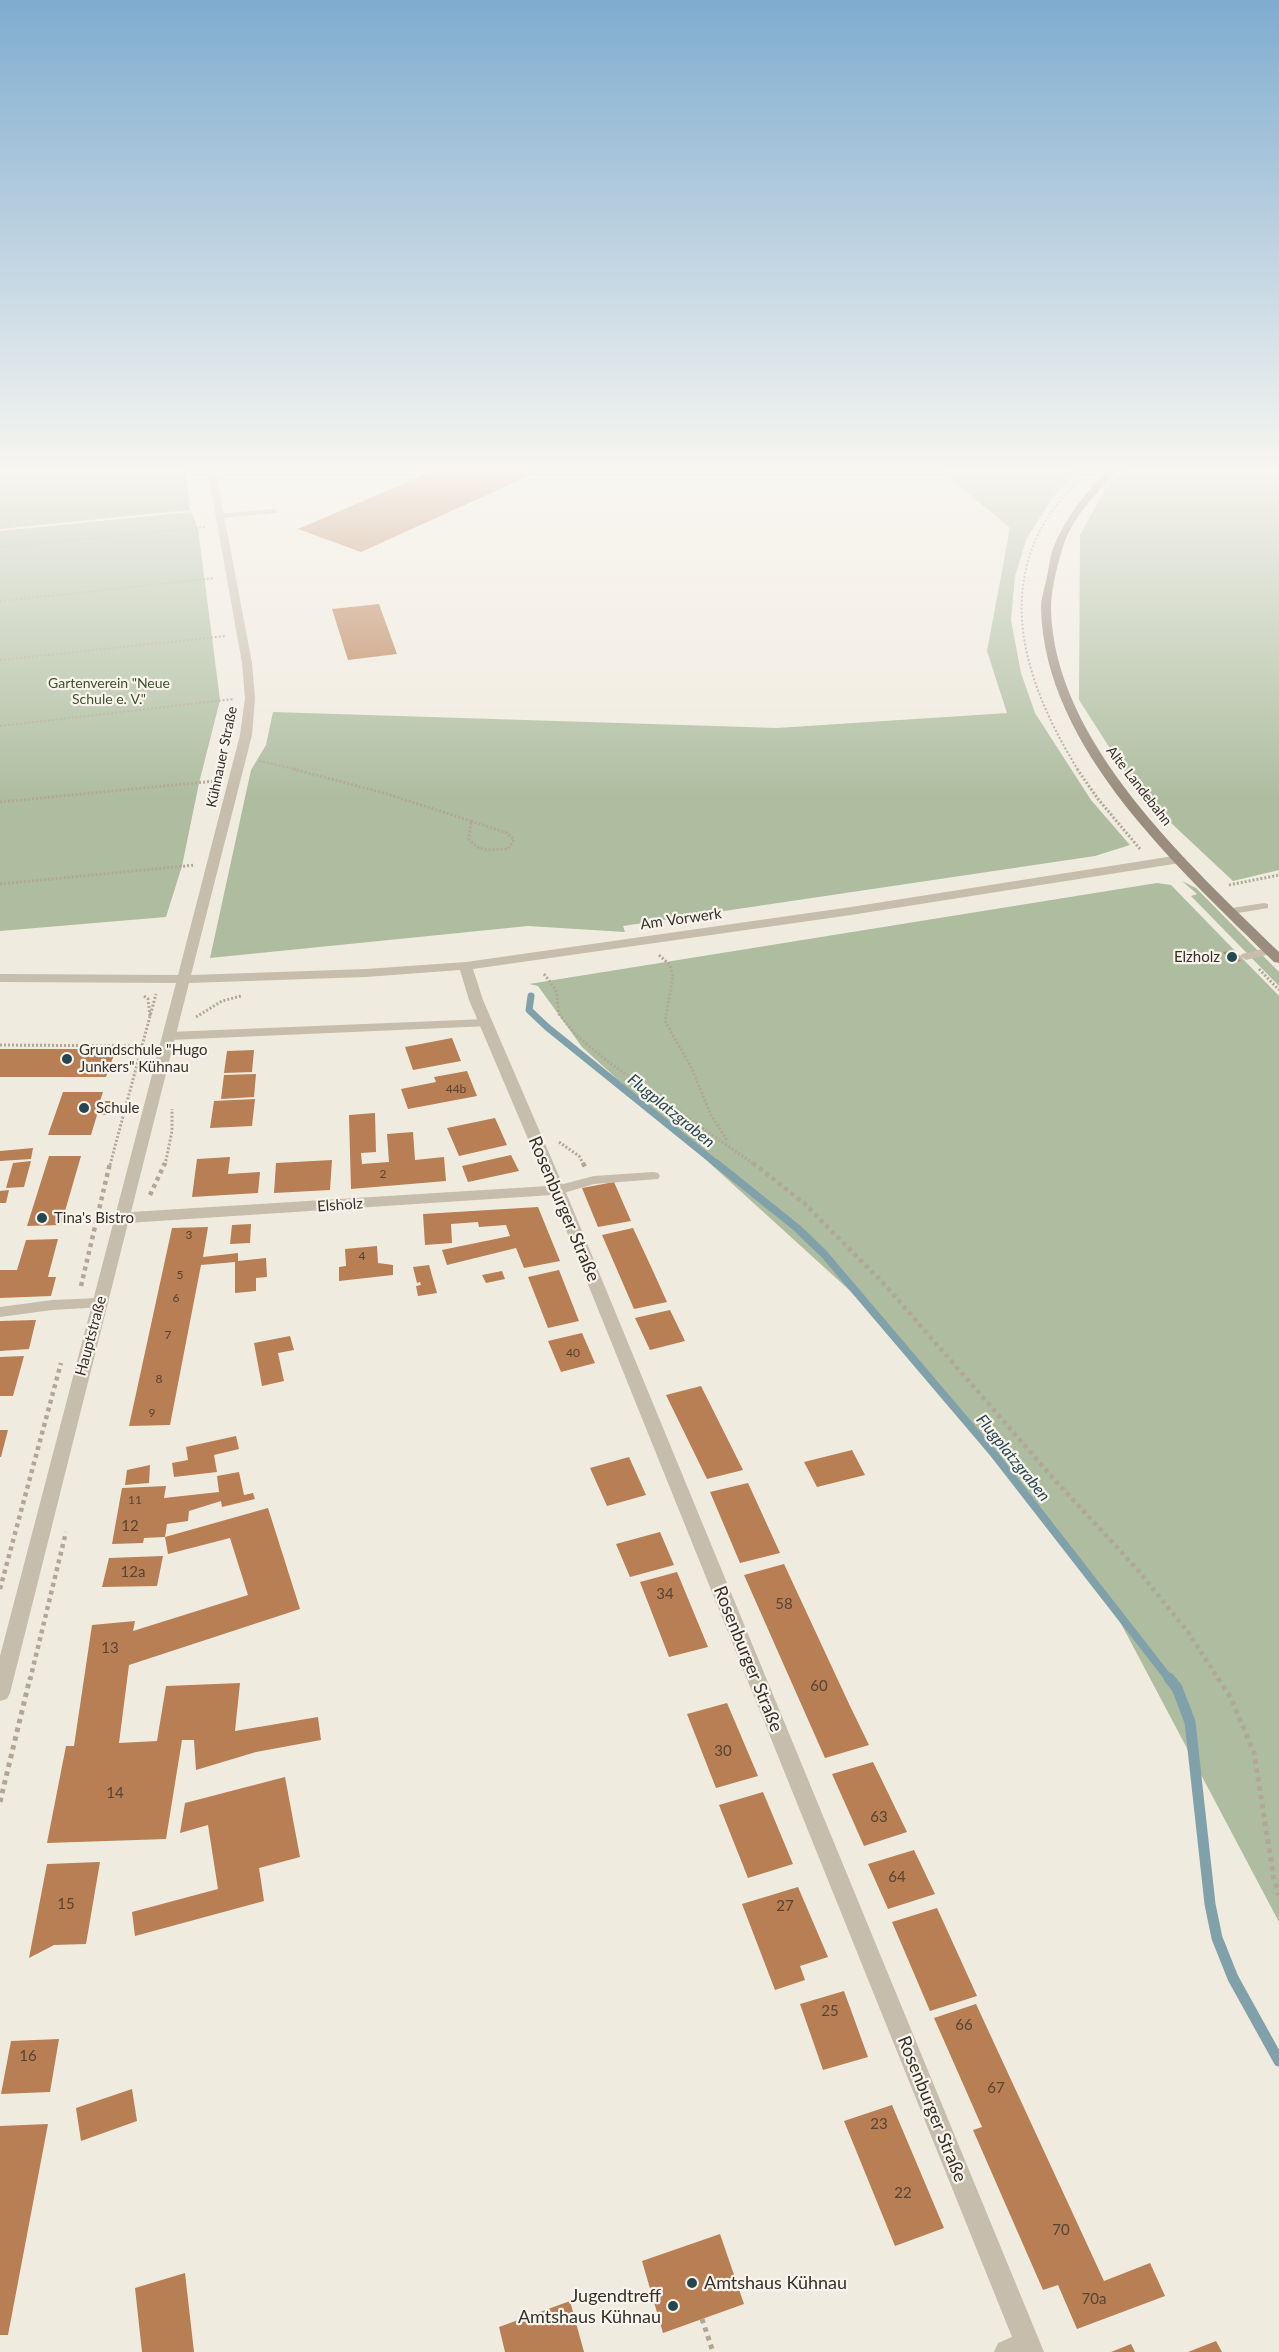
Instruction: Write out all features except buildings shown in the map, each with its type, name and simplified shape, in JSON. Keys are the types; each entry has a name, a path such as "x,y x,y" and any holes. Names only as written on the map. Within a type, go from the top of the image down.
{"main road":[{"name":"Alte Landebahn","path":"1050,578 1047,590 1048,637 1061,686 1086,739 1126,798 1180,859 1275,955"}],"street":[{"name":"Kühnauer Straße","path":"184,980 241,757 250,698 242,634 231,578"},
{"name":"Am Vorwerk","path":"0,978 184,980 376,973 466,966 652,940 1180,859"},
{"name":"Rosenburger Straße","path":"466,966 470,983 486,1023 557,1190 1022,2349"},
{"name":"Hauptstraße","path":"0,1693 184,980"},
{"name":"Elsholz","path":"122,1218 557,1190"}],"lane":[{"path":"1232,911 1264,906"},
{"path":"1246,956 1275,955"},
{"path":"169,1036 486,1023"},
{"path":"557,1190 594,1180 653,1176"},
{"path":"0,1312 52,1305 99,1303"}],"path":[{"path":"0,601 215,578"},
{"path":"0,660 242,634"},
{"path":"0,726 250,698"},
{"path":"241,757 328,776 471,820 507,833 514,840 508,849 491,852 475,848 469,839 471,820"},
{"path":"0,802 234,780"},
{"path":"0,884 213,864"},
{"path":"652,940 660,957 670,966 673,976 672,991 664,1021 691,1066 710,1113 730,1145"},
{"path":"544,974 556,990 559,1014 576,1035 607,1061 730,1145 805,1204 886,1286 1053,1478 1136,1568 1188,1632 1231,1698 1254,1753 1274,1880 1279,1895"},
{"path":"0,1045 143,1046"},
{"path":"143,1218 150,1196 161,1178 169,1149 174,1122 171,1104"},
{"path":"530,1130 548,1134 579,1156 594,1180"},
{"path":"702,2319 713,2352"}],"green space":[{"name":"Gartenverein \"Neue Schule e. V.\"","path":"0,578 204,578 220,700 199,783 182,866 166,917 0,931"},
{"path":"1001,578 1015,578 1011,620 1021,673 1035,713 1091,800 1130,845 1095,856 623,926 625,932 528,926 210,958 251,770 266,745 273,712 777,728 1007,713 987,651"},
{"path":"1080,578 1279,578 1279,870 1233,881 1138,792 1079,700"},
{"path":"1182,881 1196,888 1279,972 1279,986 1191,896 1197,894"},
{"path":"1157,883 1171,885 1279,996 1279,1922 1100,1584 870,1309 582,1047 538,986 529,984"}],"waterway":[{"name":"Flugplatzgraben","path":"531,996 529,1010 547,1027 718,1165"},
{"name":"Flugplatzgraben","path":"716,1163 797,1228 824,1254 994,1454 1170,1680"},
{"name":"Flugplatzgraben","path":"1169,1678 1177,1688 1190,1722 1210,1904 1217,1938 1233,1978 1279,2061"}],"place":[{"name":"Elzholz","path":"1232,957"},
{"name":"Grundschule \"Hugo Junkers\" Kühnau","path":"67,1059"},
{"name":"Schule","path":"84,1108"},
{"name":"Tina's Bistro","path":"42,1218"},
{"name":"Amtshaus Kühnau","path":"692,2283"},
{"name":"Jugendtreff Amtshaus Kühnau","path":"673,2306"}]}
